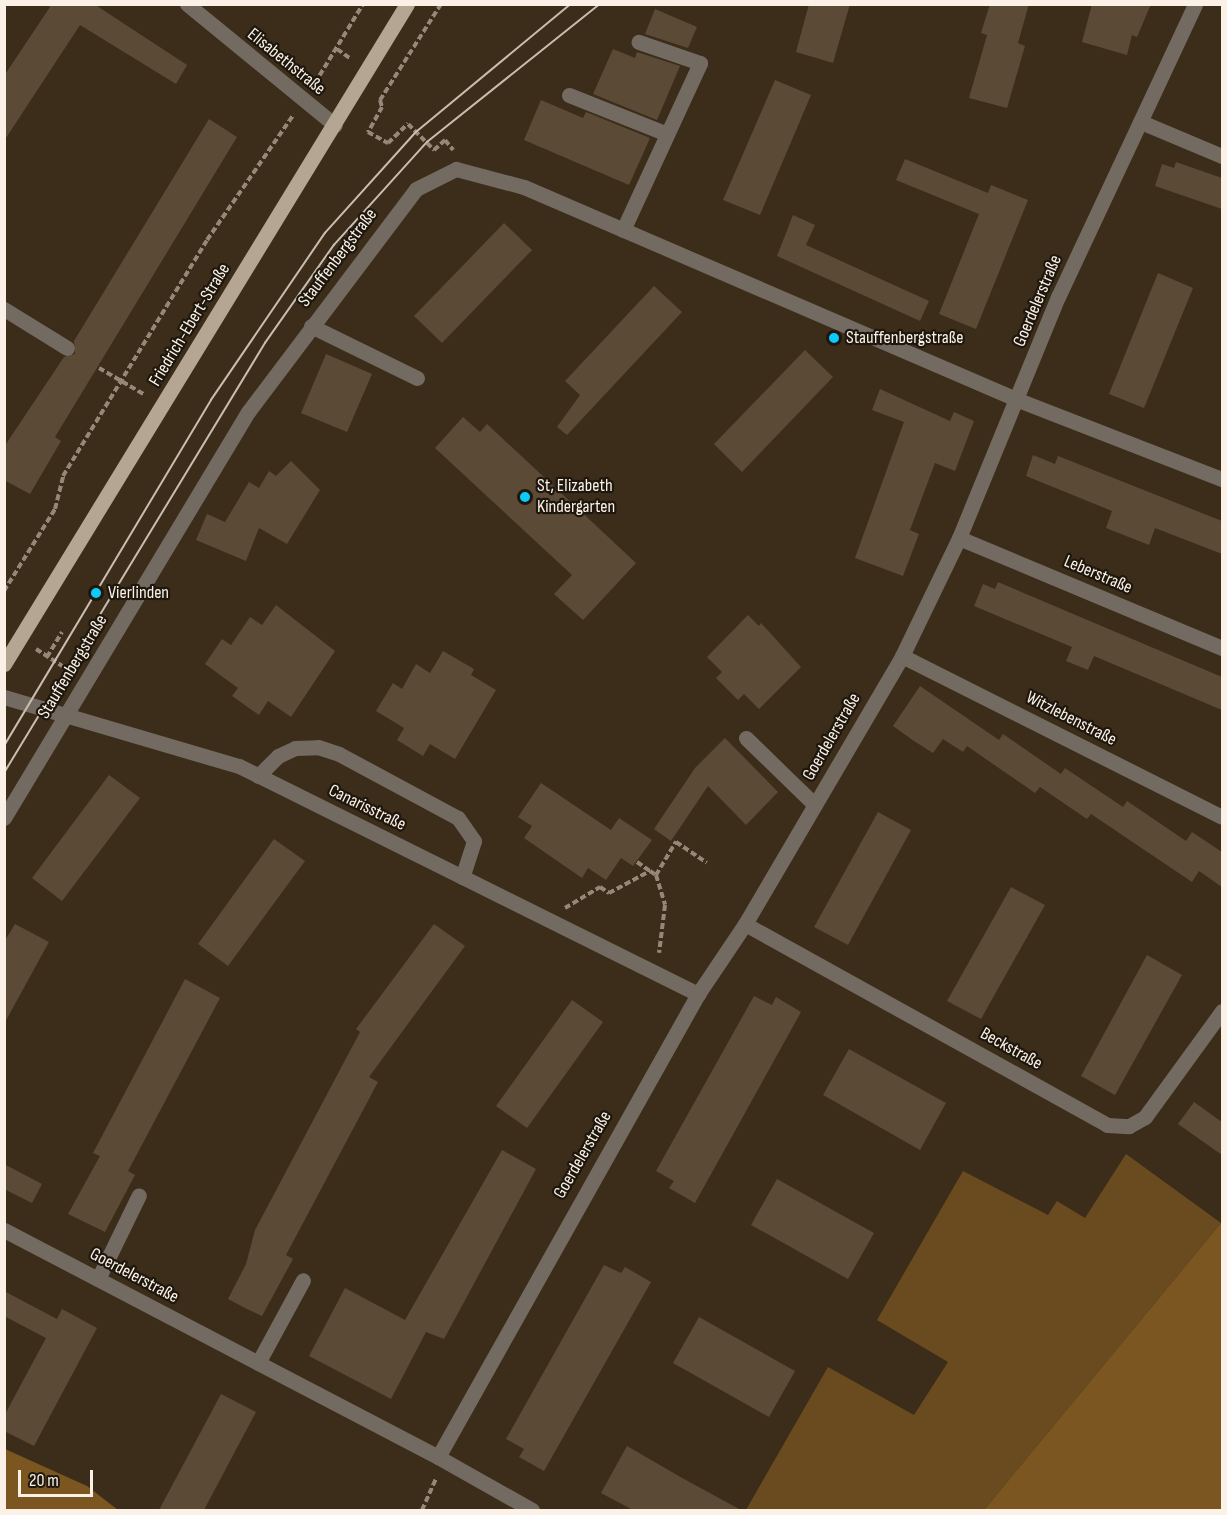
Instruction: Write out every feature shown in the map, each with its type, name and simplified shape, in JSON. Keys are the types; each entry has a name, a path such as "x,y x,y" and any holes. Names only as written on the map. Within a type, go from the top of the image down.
{"main road":[{"name":"Friedrich-Ebert-Straße","path":"4,664 407,4"}],"street":[{"name":"Elisabethstraße","path":"187,4 335,125"},
{"name":"Goerdelerstraße","path":"438,1457 698,994 745,924 902,656 959,538 1018,400 1058,297 1195,4"},
{"path":"623,230 700,63 639,42"},
{"path":"569,95 667,134"},
{"path":"1141,122 1222,156"},
{"path":"456,169 524,187 1018,400 1222,478"},
{"name":"Stauffenbergstraße","path":"4,818 248,412 416,189 456,169"},
{"path":"4,309 67,348"},
{"path":"310,327 417,378"},
{"name":"Leberstraße","path":"959,538 1222,648"},
{"name":"Witzlebenstraße","path":"902,656 1222,817"},
{"name":"Canarisstraße","path":"4,697 66,713 239,766 698,994"},
{"path":"746,738 815,805"},
{"path":"258,776 278,756 296,748 318,747 339,754 458,818 474,841 462,877"},
{"name":"Beckstraße","path":"745,924 1107,1125 1129,1126 1145,1117 1222,1011"},
{"path":"98,1279 140,1194"},
{"name":"Goerdelerstraße","path":"4,1230 438,1457 532,1510"},
{"path":"258,1363 303,1280"}],"path":[{"path":"4,591 55,509 63,476 207,240 303,100 363,4"},
{"path":"441,4 380,100 382,107 368,132 388,143 408,123 434,150 445,140 453,148 456,169"},
{"path":"99,368 163,406"},
{"path":"47,657 62,632"},
{"path":"20,639 86,681"},
{"path":"656,875 676,842 707,863"},
{"path":"637,862 656,875 665,905 660,953 650,970"},
{"path":"557,924 567,905 600,887 609,893 650,871"},
{"path":"422,1510 435,1486 438,1457"}],"shaded area":[{"path":"1126,1154 1221,1223 984,1510 746,1510 828,1367 914,1415 948,1362 877,1320 963,1171 1048,1215 1057,1201 1085,1218"},
{"path":"1221,1223 1222,1510 984,1510"},
{"path":"5,1449 87,1486 118,1510 5,1510"}],"building":[{"path":"46,4 94,4 187,65 176,84 80,25 4,141 4,76 50,7"},
{"path":"809,4 850,4 833,63 796,52"},
{"path":"990,4 1029,4 1018,43 1025,46 1007,108 969,98 987,35 981,33"},
{"path":"1092,4 1151,4 1137,37 1132,35 1127,55 1082,42"},
{"path":"655,9 697,27 688,48 645,34"},
{"path":"613,49 635,58 637,52 680,66 657,120 593,94"},
{"path":"775,80 811,95 760,215 723,200"},
{"path":"541,100 583,118 586,112 650,138 629,185 524,140"},
{"path":"209,119 237,137 55,437 61,441 30,494 4,480 4,447 64,357 75,354 74,341"},
{"path":"905,159 988,193 991,185 1028,200 976,329 939,314 979,214 896,180"},
{"path":"1176,162 1222,178 1222,209 1155,186 1162,164 1174,168"},
{"path":"793,215 815,225 806,245 929,301 920,321 777,256"},
{"path":"504,223 532,250 442,343 414,316"},
{"path":"1158,273 1193,288 1144,408 1109,394"},
{"path":"654,286 682,312 567,435 557,427 580,395 565,381"},
{"path":"805,350 833,377 742,472 714,444"},
{"path":"326,354 372,374 347,432 301,413"},
{"path":"880,389 950,421 954,412 974,421 955,471 935,463 910,530 919,534 903,576 855,558 904,422 872,410"},
{"path":"463,417 480,432 487,424 636,563 583,620 554,594 572,575 435,448"},
{"path":"1033,455 1055,464 1058,456 1222,521 1222,554 1155,528 1149,545 1106,528 1112,511 1026,476"},
{"path":"291,461 320,490 287,544 259,528 246,561 196,540 207,514 225,522 249,482 259,488 269,471 276,476"},
{"path":"998,582 1222,677 1222,710 1094,656 1088,670 1066,661 1072,647 974,606 983,584 995,589"},
{"path":"276,605 335,651 291,717 268,701 259,715 232,696 238,688 205,664 222,639 231,645 250,617 262,625"},
{"path":"748,615 759,626 761,623 801,667 759,709 744,694 738,700 716,678 722,672 707,657"},
{"path":"443,651 474,669 471,675 496,690 455,759 430,744 423,756 397,740 404,728 376,711 393,683 402,689 416,664 430,673"},
{"path":"920,686 999,740 1003,734 1061,774 1065,768 1123,807 1127,801 1186,841 1192,832 1222,852 1222,887 1199,871 1192,882 1091,814 1087,819 1040,787 1035,793 967,746 963,752 943,739 933,753 914,741 893,726"},
{"path":"725,738 778,792 746,825 708,786 671,841 654,829 695,768"},
{"path":"109,775 140,798 62,901 32,878"},
{"path":"541,783 611,830 619,818 652,840 633,866 621,858 606,880 588,868 582,878 524,838 532,826 518,817"},
{"path":"878,812 911,830 848,945 814,927"},
{"path":"274,839 305,861 228,966 198,944"},
{"path":"1011,887 1045,905 981,1019 947,1001"},
{"path":"15,924 49,942 4,1024 4,942"},
{"path":"434,924 465,946 369,1077 378,1082 286,1255 293,1259 262,1316 228,1299 246,1264 255,1230 360,1032 356,1029"},
{"path":"1147,955 1182,975 1115,1095 1081,1076"},
{"path":"185,979 220,998 128,1171 135,1175 105,1232 68,1214 100,1156 93,1153"},
{"path":"754,996 772,1005 776,997 801,1012 695,1203 669,1188 674,1181 656,1171"},
{"path":"572,1000 603,1022 527,1128 496,1106"},
{"path":"849,1049 946,1103 920,1150 823,1095"},
{"path":"1194,1102 1222,1122 1222,1155 1178,1124"},
{"path":"502,1150 536,1169 444,1339 426,1332 391,1399 309,1356 345,1288 405,1320"},
{"path":"4,1164 42,1184 32,1203 4,1189"},
{"path":"777,1179 874,1233 848,1279 751,1225"},
{"path":"604,1265 621,1273 625,1267 651,1282 544,1471 519,1457 524,1449 506,1439"},
{"path":"4,1291 57,1319 62,1309 97,1328 34,1446 4,1431 4,1416 46,1338 4,1316"},
{"path":"699,1317 795,1371 769,1417 673,1363"},
{"path":"221,1394 256,1412 204,1510 159,1510"},
{"path":"627,1446 741,1510 633,1510 601,1493"}],"tram line":[{"path":"4,746 211,400 325,233 416,132 571,4"},
{"path":"4,773 265,343 334,245 427,142 600,4"}],"place":[{"name":"Stauffenbergstraße","path":"834,338"},
{"name":"St, Elizabeth Kindergarten","path":"525,497"},
{"name":"Vierlinden","path":"96,593"}]}
